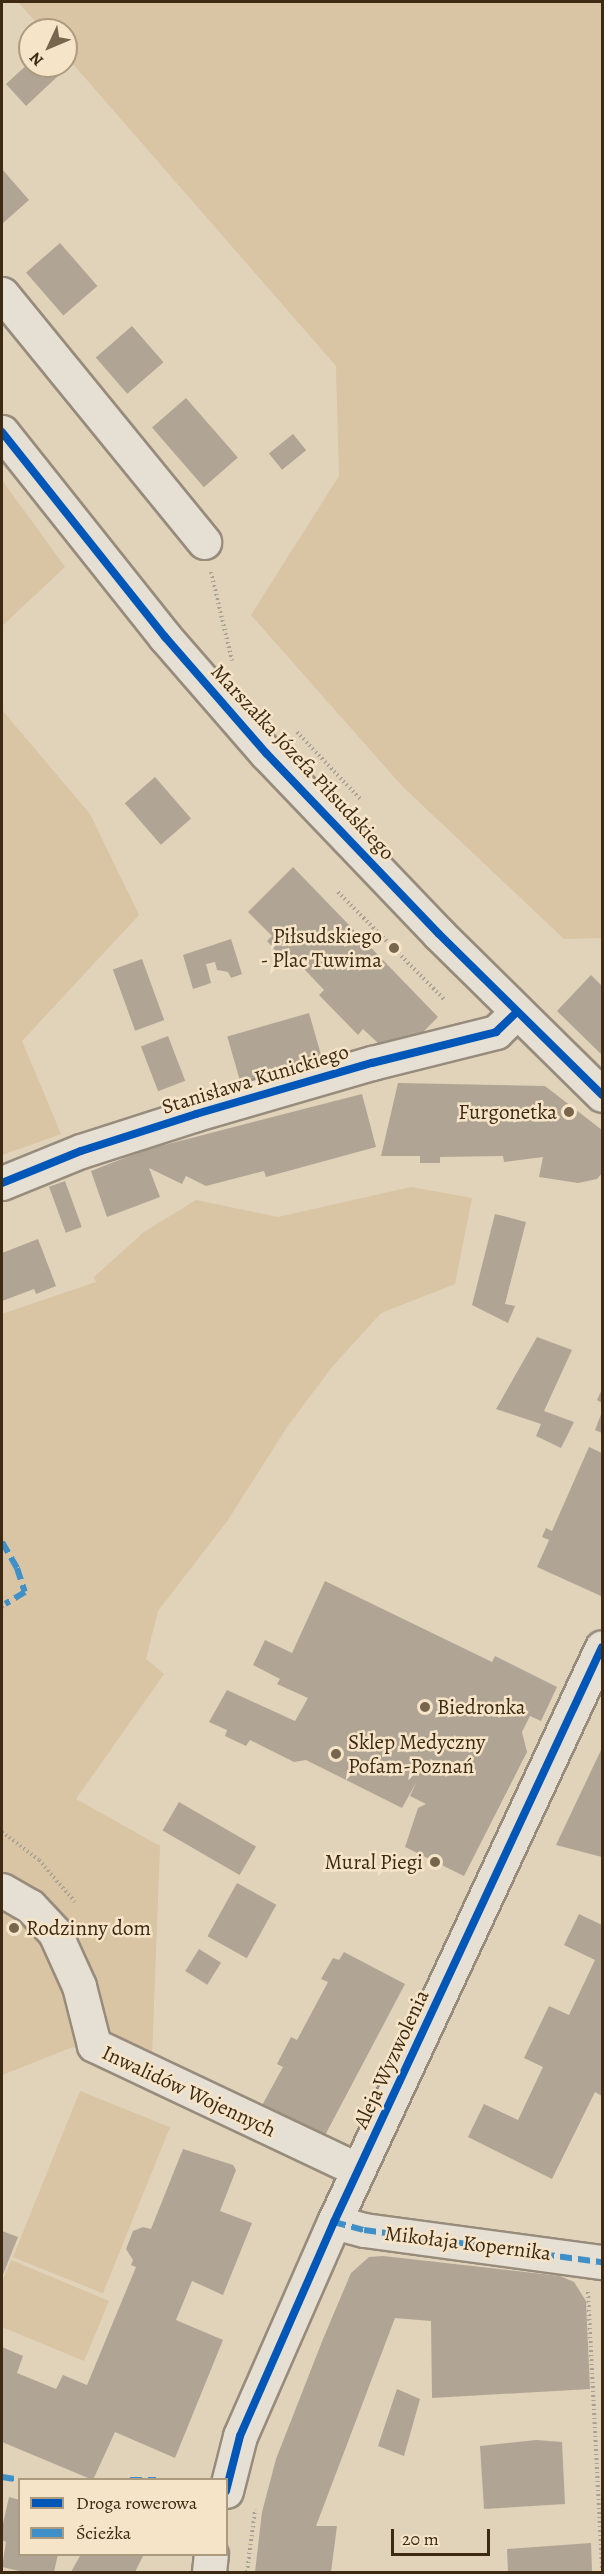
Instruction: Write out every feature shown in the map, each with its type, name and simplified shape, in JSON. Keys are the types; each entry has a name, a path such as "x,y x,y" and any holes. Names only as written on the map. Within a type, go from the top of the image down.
{"street":[{"path":"2,294 204,542"},
{"name":"Marszałka Józefa Piłsudskiego","path":"2,432 165,637 266,753 516,1013 603,1095"},
{"name":"Stanisława Kunickiego","path":"2,1183 81,1151 196,1114 372,1063 496,1032 516,1013"},
{"name":"Aleja Wyzwolenia","path":"228,2483 240,2436 334,2222 603,1647"},
{"name":"Inwalidów Wojennych","path":"2,1890 30,1906 56,1933 79,1986 94,2045 358,2170"},
{"name":"Mikołaja Kopernika","path":"334,2222 364,2230 594,2274"},
{"path":"209,2572 211,2556"}],"path":[{"path":"204,542 234,671"},
{"path":"297,732 367,807"},
{"path":"338,892 446,1001"},
{"path":"594,2274 602,2572"},
{"path":"247,2572 258,2500"}],"shaded area":[{"path":"18,2 602,2 602,938 564,939 402,786 251,615 339,476 336,366 78,70 78,18 32,18"},
{"path":"2,480 65,567 2,626"},
{"path":"2,710 90,814 139,915 22,1041 61,1134 2,1155"},
{"path":"411,1187 472,1198 455,1284 381,1313 332,1367 287,1427 228,1520 158,1611 146,1659 164,1674 76,1799 160,1846 151,2083 73,2047 2,2075 2,1314 96,1282 94,1277 144,1232 196,1200 278,1217"},
{"path":"80,2091 170,2127 103,2293 13,2257"},
{"path":"11,2260 109,2301 84,2361 2,2327 2,2282"}],"building":[{"path":"18,73 18,78 56,78 26,106 6,84"},
{"path":"2,169 29,200 2,224"},
{"path":"60,243 97,286 63,316 26,273"},
{"path":"132,326 163,362 127,394 96,357"},
{"path":"186,398 238,458 204,487 152,428"},
{"path":"293,434 306,450 282,470 269,454"},
{"path":"155,777 191,819 161,845 125,803"},
{"path":"293,867 438,1017 416,1039 378,1043 363,1029 358,1035 319,995 324,990 289,953 283,959 267,941 272,936 248,912"},
{"path":"231,939 242,974 231,978 228,972 217,970 215,962 206,964 211,983 193,989 183,955"},
{"path":"142,959 164,1020 135,1031 113,970"},
{"path":"591,975 602,986 602,1055 557,1011"},
{"path":"309,1013 323,1061 241,1084 227,1036"},
{"path":"168,1036 185,1081 158,1091 141,1046"},
{"path":"398,1083 545,1086 602,1130 602,1173 597,1179 578,1183 539,1177 543,1157 504,1162 503,1156 440,1157 440,1163 420,1163 420,1156 381,1156"},
{"path":"362,1094 376,1147 266,1177 264,1171 206,1186 186,1176 182,1184 149,1168 160,1197 107,1217 91,1171 145,1150"},
{"path":"65,1181 82,1227 66,1233 49,1187"},
{"path":"495,1214 526,1222 505,1304 515,1306 508,1323 472,1305"},
{"path":"38,1239 56,1286 36,1294 34,1289 2,1301 2,1253"},
{"path":"537,1337 572,1350 544,1411 574,1422 561,1448 536,1436 541,1424 496,1409"},
{"path":"602,1389 602,1403 597,1400"},
{"path":"602,1412 602,1433 595,1430"},
{"path":"589,1447 602,1453 601,1596 537,1567 549,1540 542,1537 546,1528 552,1531"},
{"name":"Biedronka","path":"325,1581 492,1662 495,1656 557,1687 541,1721 530,1716 522,1732 527,1752 464,1876 405,1847 418,1808 426,1804 410,1796 417,1781 402,1808 306,1760 294,1762 250,1740 246,1746 225,1736 227,1730 209,1722 227,1690 295,1721 308,1698 277,1684 280,1679 253,1665 265,1640 292,1653"},
{"path":"602,1748 602,1857 556,1845"},
{"path":"179,1802 256,1846 240,1875 162,1831"},
{"path":"237,1883 276,1905 247,1958 207,1936"},
{"path":"579,1914 602,1925 602,2096 595,2092 552,2179 468,2137 484,2104 518,2120 543,2067 524,2058 549,2006 569,2015 595,1960 564,1945"},
{"path":"199,1949 221,1963 207,1985 185,1971"},
{"path":"344,1952 405,1984 322,2141 260,2109 283,2067 277,2064 291,2037 297,2040 328,1982 321,1979 333,1958 339,1960"},
{"path":"183,2149 233,2165 236,2170 220,2211 252,2223 223,2295 192,2281 176,2320 223,2340 175,2458 115,2432 94,2478 88,2478 2,2442 2,2347 23,2356 17,2373 56,2389 63,2375 87,2385 136,2267 131,2265 133,2260 126,2249 133,2231 143,2227 151,2229"},
{"path":"2,2231 18,2237 2,2277"},
{"path":"383,2256 560,2276 574,2282 586,2301 590,2389 432,2398 431,2321 395,2318 316,2526 337,2526 331,2572 255,2572 262,2512 276,2459 323,2339 351,2273 369,2257"},
{"path":"397,2389 420,2399 404,2456 378,2446"},
{"path":"536,2440 562,2442 565,2504 484,2509 480,2446"},
{"path":"9,2497 18,2499 18,2556 58,2556 54,2572 24,2572 2,2567 6,2542 2,2540 2,2528"},
{"path":"591,2543 592,2572 508,2572 507,2549"},
{"path":"80,2556 143,2556 135,2572 71,2572"}],"marked path":[{"path":"2,1542 17,1568 25,1592 5,1604"},
{"path":"334,2222 364,2230 602,2262"},
{"path":"2,2477 18,2480"}],"cycle path":[{"path":"2,432 165,637 266,753 439,934 602,1095"},
{"path":"2,1183 81,1151 196,1114 372,1063 496,1032 516,1013"},
{"path":"228,2483 240,2436 334,2222 602,1647"}],"place":[{"name":"Piłsudskiego - Plac Tuwima","path":"394,948"},
{"name":"Furgonetka","path":"569,1112"},
{"name":"Biedronka","path":"425,1707"},
{"name":"Sklep Medyczny Pofam-Poznań","path":"336,1754"},
{"name":"Mural Piegi","path":"435,1862"},
{"name":"Rodzinny dom","path":"14,1928"}]}
